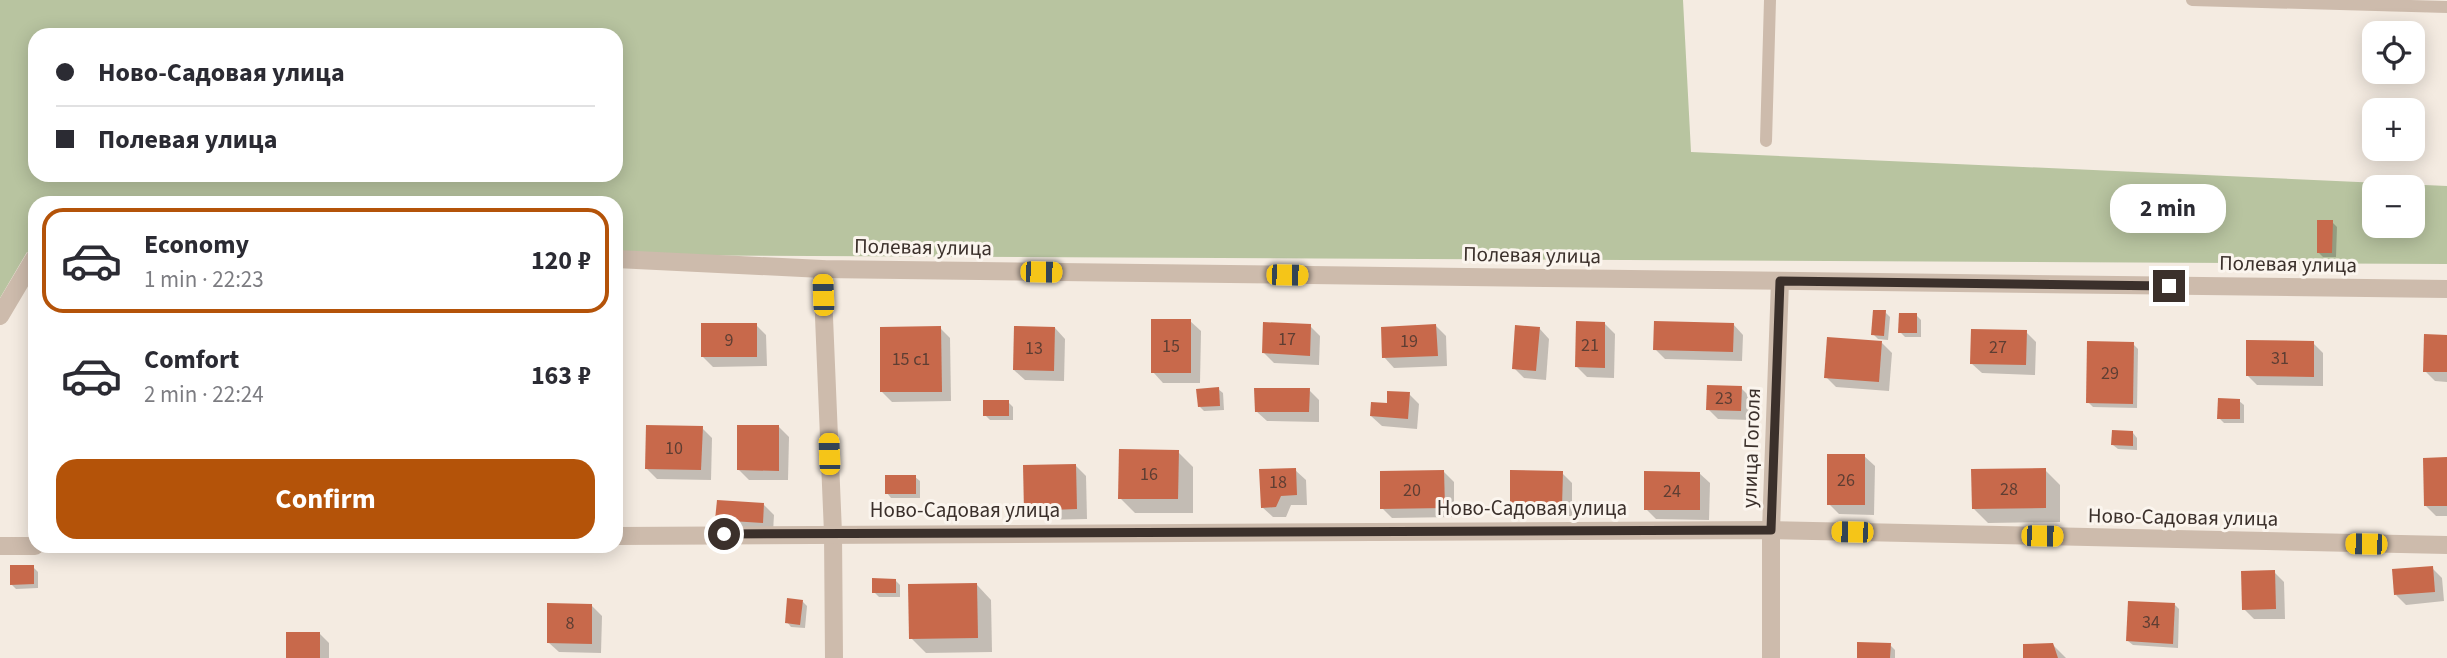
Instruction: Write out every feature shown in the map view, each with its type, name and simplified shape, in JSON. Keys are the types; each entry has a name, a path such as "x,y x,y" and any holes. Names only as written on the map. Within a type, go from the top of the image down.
{"street":[{"name":"Полевая улица","path":"623,260 822,269 2447,289"},
{"path":"0,316 28,269"},
{"path":"822,269 833,533 834,658"},
{"name":"улица Гоголя","path":"1771,658 1771,530 1780,281"},
{"name":"Ново-Садовая улица","path":"623,536 1771,530 2447,545"},
{"path":"0,546 28,546"}],"lane":[{"path":"1766,141 1770,0"},
{"path":"2192,0 2447,7"}],"green space":[{"path":"0,0 1683,0 1691,152 2362,182 2362,238 2425,238 2425,185 2447,186 2447,264 623,255 623,196 28,196 28,252 0,298"}],"building":[{"path":"2317,220 2333,220 2332,253 2317,253"},
{"path":"1873,310 1886,310 1884,336 1871,335"},
{"path":"1899,313 1917,313 1917,333 1898,333"},
{"path":"1151,319 1191,319 1191,373 1151,373"},
{"path":"1576,321 1605,322 1605,368 1575,367"},
{"path":"1654,321 1734,323 1733,352 1653,350"},
{"path":"1263,322 1311,324 1310,356 1262,353"},
{"path":"701,323 757,323 757,357 701,357"},
{"path":"1436,324 1438,356 1382,358 1381,327"},
{"path":"1515,325 1540,327 1536,371 1512,369"},
{"path":"941,326 942,392 880,392 880,327"},
{"path":"1014,326 1055,327 1054,371 1013,370"},
{"path":"1971,329 2027,330 2026,365 1970,364"},
{"path":"2424,334 2447,335 2447,372 2423,372"},
{"path":"1827,337 1882,341 1879,382 1824,378"},
{"path":"2246,340 2314,341 2314,377 2246,376"},
{"path":"2087,341 2134,342 2133,404 2086,403"},
{"path":"1707,385 1742,386 1741,411 1706,410"},
{"path":"1219,387 1220,406 1198,407 1196,389"},
{"path":"1254,388 1310,388 1309,412 1255,412"},
{"path":"1387,391 1410,392 1408,419 1370,416 1371,402 1387,403"},
{"path":"2218,398 2240,399 2240,419 2217,419"},
{"path":"983,400 1009,400 1009,416 983,416"},
{"path":"646,425 703,426 701,470 645,469"},
{"path":"737,425 779,425 779,471 737,470"},
{"path":"2112,430 2133,431 2133,446 2111,445"},
{"path":"1119,449 1179,450 1178,499 1118,499"},
{"path":"1827,454 1865,454 1865,505 1827,505"},
{"path":"2447,457 2447,506 2424,506 2423,458"},
{"path":"1076,464 1077,509 1024,511 1023,465"},
{"path":"1296,468 1297,495 1281,496 1276,507 1261,508 1259,469"},
{"path":"2046,468 2046,508 1972,509 1971,469"},
{"path":"1444,470 1445,508 1380,509 1380,471"},
{"path":"1510,470 1563,471 1562,507 1510,505"},
{"path":"1644,471 1700,472 1700,510 1644,510"},
{"path":"885,475 916,475 916,494 885,494"},
{"path":"717,500 764,503 763,523 715,520"},
{"path":"10,565 34,565 34,584 10,585"},
{"path":"2433,566 2435,592 2394,595 2392,569"},
{"path":"2275,570 2276,609 2242,610 2241,571"},
{"path":"872,578 896,579 896,593 872,593"},
{"path":"977,583 978,638 909,639 908,584"},
{"path":"787,598 803,600 800,625 785,623"},
{"path":"2128,601 2175,603 2173,644 2126,641"},
{"path":"547,603 592,604 592,644 547,643"},
{"path":"286,632 320,632 320,658 286,658"},
{"path":"1857,642 1891,643 1890,658 1857,658"},
{"path":"2053,643 2058,658 2023,658 2023,644"}],"route":[{"path":"724,534 1771,530 1780,281 2169,286"}]}
